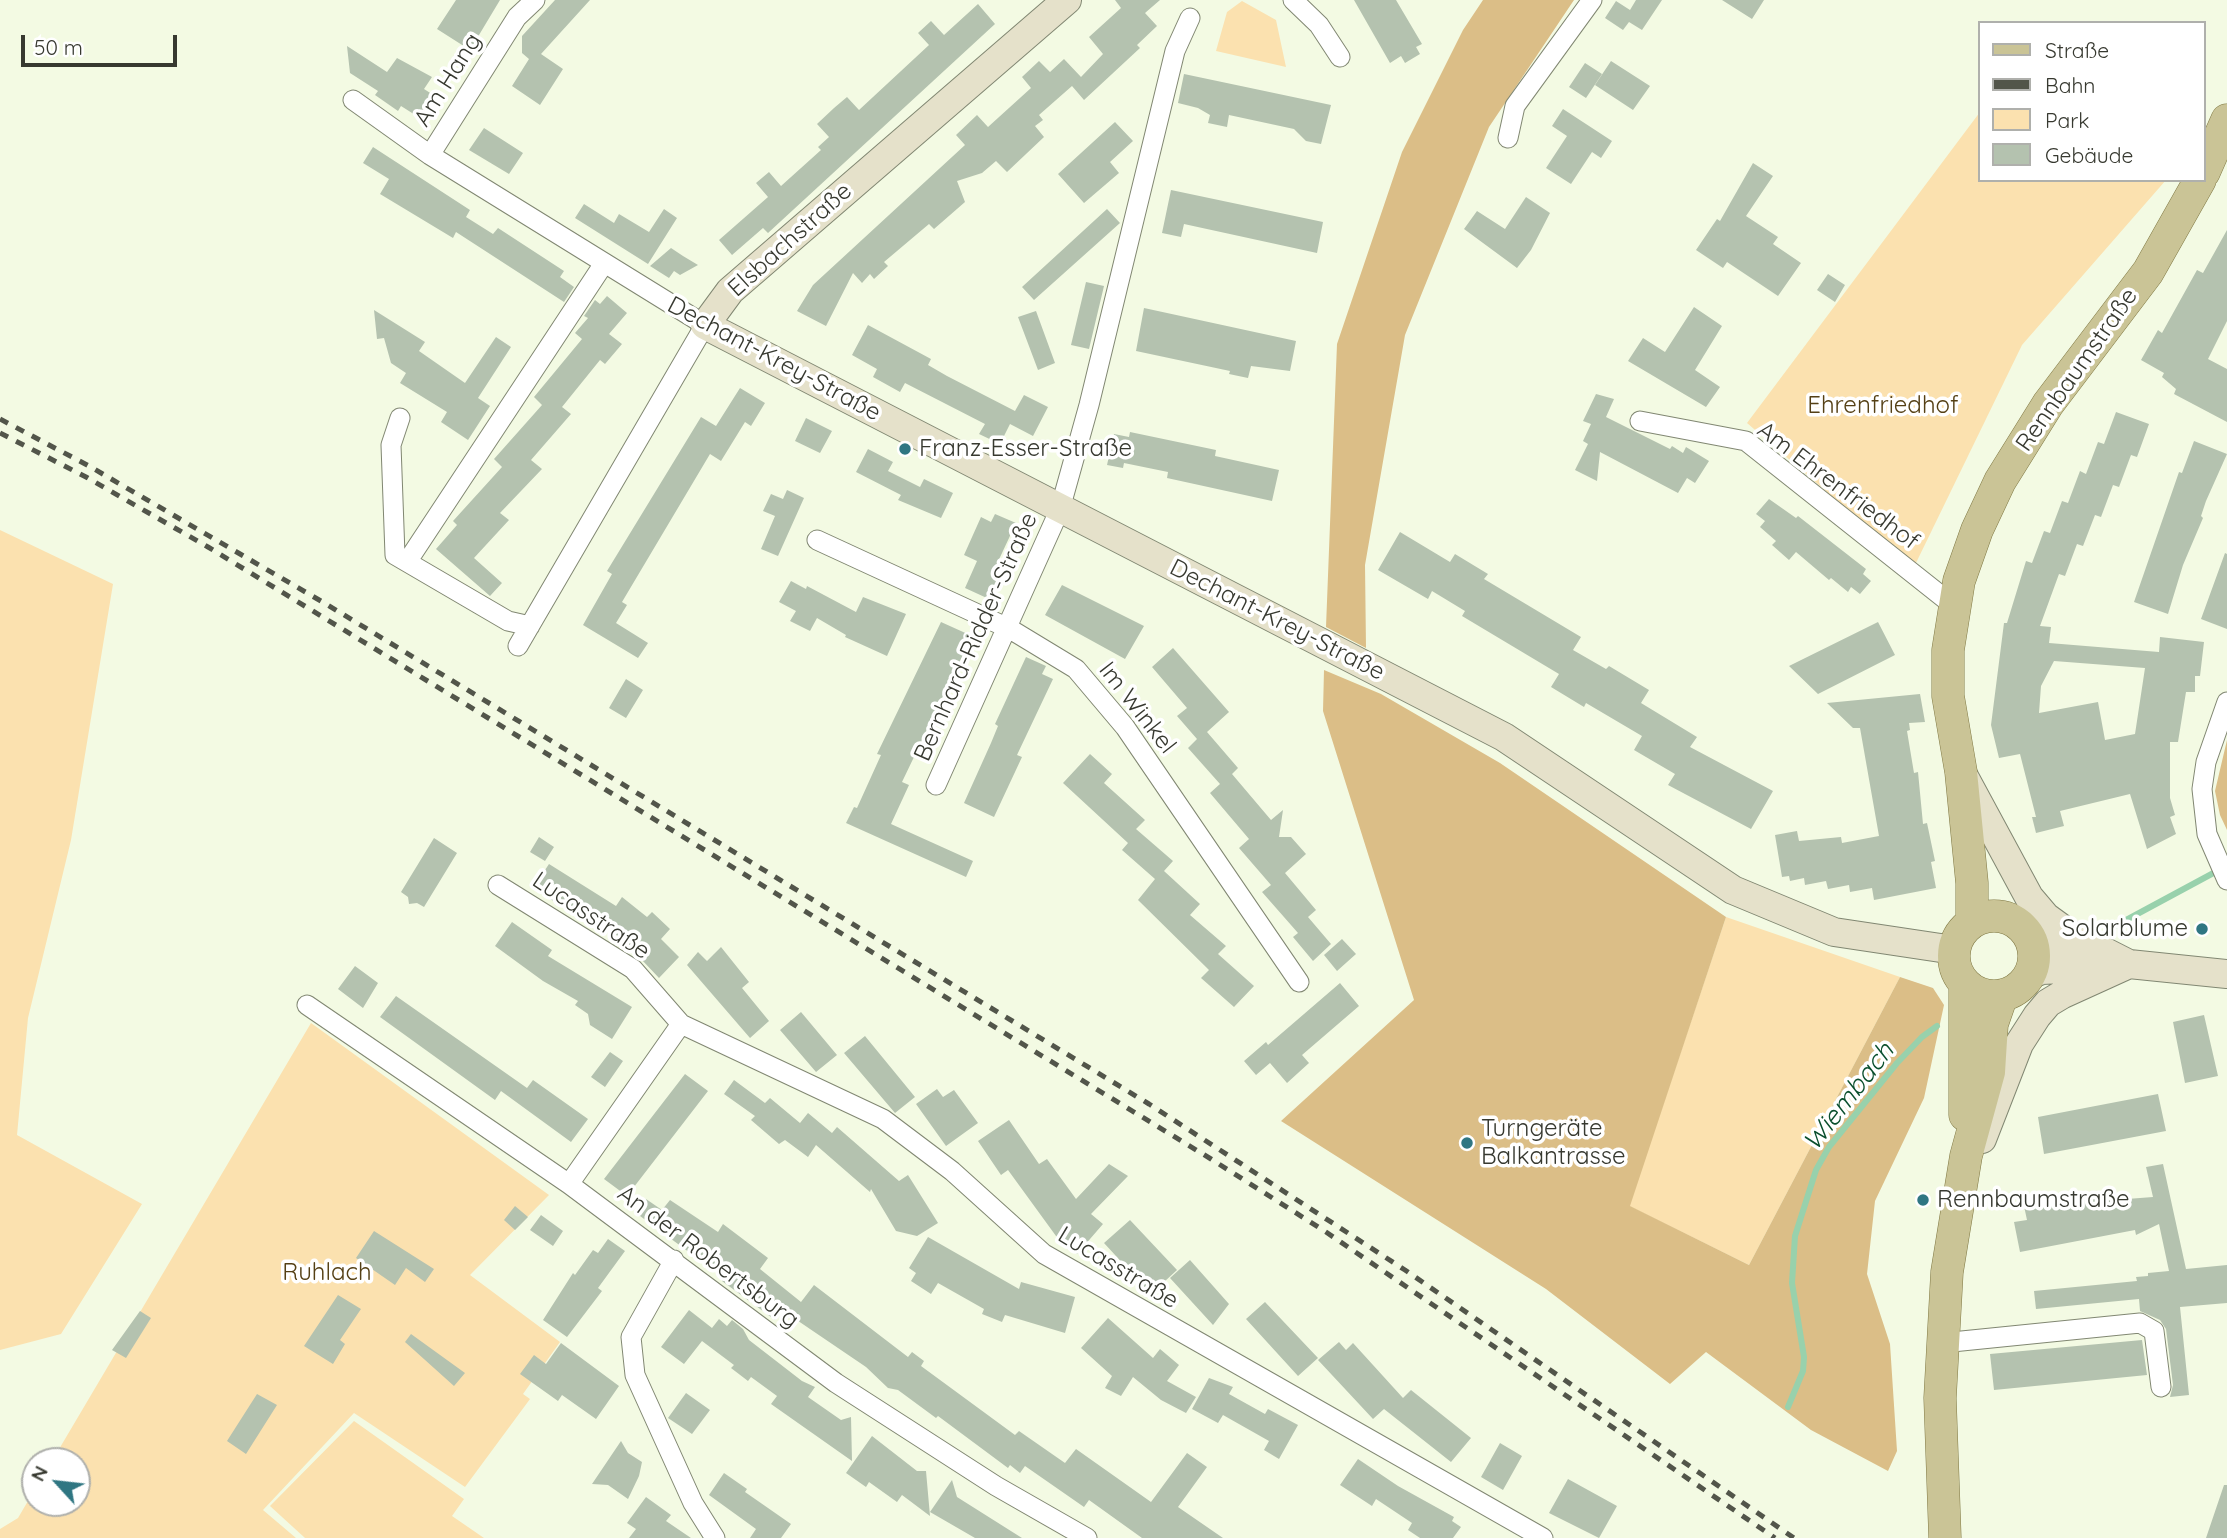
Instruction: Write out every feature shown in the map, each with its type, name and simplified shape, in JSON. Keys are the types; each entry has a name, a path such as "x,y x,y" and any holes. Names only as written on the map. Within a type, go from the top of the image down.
{"main road":[{"path":"2206,167 2227,120"},
{"name":"Rennbaumstraße","path":"1972,922 1972,883 1961,772 1948,696 1948,650 1954,606 1968,554 2000,481 2048,404 2148,272 2199,182"},
{"name":"Rennbaumstraße","path":"1961,772 1993,892 2007,917"},
{"path":"1965,984 1986,995 2002,995 2015,990 2029,975 2034,958 2032,943 2024,929 2007,917 1983,917 1972,922 1961,933 1954,950 1956,968 1965,984 1966,1156"},
{"path":"1945,1538 1940,1461 1942,1343 1947,1272 1966,1156 1989,1072 1992,1024 2002,995"}],"street":[{"name":"Am Hang","path":"430,155 517,17 535,0"},
{"name":"Elsbachstraße","path":"518,646 705,325 740,282 1067,0"},
{"path":"1293,0 1319,25 1340,57"},
{"path":"1508,138 1515,106 1592,0"},
{"path":"1060,509 1090,405 1175,51 1191,18"},
{"name":"Dechant-Krey-Straße","path":"353,100 430,155 603,265 705,325 1504,737 1733,890 1834,932 1954,950"},
{"path":"407,562 603,265"},
{"path":"400,418 391,445 394,555 508,621 530,626"},
{"name":"Am Ehrenfriedhof","path":"1640,421 1746,441 1954,606"},
{"name":"Bernhard-Ridder-Straße","path":"936,786 1060,509"},
{"name":"Im Winkel","path":"817,540 1007,627 1076,669 1125,727 1300,982"},
{"path":"2226,879 2207,834 2202,789 2206,762 2227,702"},
{"path":"1961,772 2029,897 2046,917 2066,931 2129,964"},
{"name":"Lucasstraße","path":"498,885 633,969 681,1024 883,1119 952,1171 1044,1254 1543,1538"},
{"path":"2032,943 2129,964 2227,974"},
{"path":"2029,975 2042,970 2129,964"},
{"path":"1966,1156 1986,1135 2019,1044 2042,1010 2063,994 2129,964"},
{"name":"An der Robertsburg","path":"307,1005 569,1184 836,1383 996,1486 1087,1538"},
{"path":"569,1184 681,1024"},
{"path":"674,1260 631,1337 635,1375 693,1503 715,1538"},
{"path":"1942,1343 2140,1323 2154,1331 2161,1387"}],"green space":[{"path":"1242,1 1276,20 1286,67 1216,51 1227,12"},
{"name":"Ehrenfriedhof","path":"1979,113 1979,182 2164,182 2022,345 1914,567 1747,423"},
{"path":"0,530 113,584 71,840 28,1018 17,1135 142,1204 61,1334 0,1350"},
{"path":"1726,917 1900,977 1749,1265 1629,1206"},
{"name":"Ruhlach","path":"311,1023 549,1195 470,1275 560,1342 523,1394 530,1399 465,1487 354,1413 263,1510 296,1538 0,1538 0,1529 18,1518 21,1513 21,1517 91,1517 91,1447 60,1447"},
{"path":"354,1421 464,1499 452,1516 484,1538 305,1538 270,1506"}],"shaded area":[{"path":"1483,0 1574,0 1489,127 1405,335 1365,565 1366,648 1326,627 1337,344 1402,152 1463,30"},
{"path":"1324,670 1381,694 1500,763 1726,917 1630,1206 1749,1265 1900,977 1933,988 1944,1005 1924,1098 1875,1201 1867,1274 1890,1344 1897,1451 1888,1471 1811,1430 1706,1352 1670,1384 1546,1289 1281,1121 1414,1000 1323,711"},
{"path":"2227,740 2227,830 2220,815 2215,791"}],"building":[{"path":"456,0 500,0 470,50 437,29"},
{"path":"555,0 590,0 541,54 563,69 540,105 512,86 529,59 522,53 522,36"},
{"path":"1115,0 1160,0 1145,13 1157,26 1137,45 1140,48 1084,100 1072,86 1039,115 1043,120 1035,126 1044,137 1007,172 996,161 982,173 957,181 965,202 934,229 929,224 884,262 888,266 874,279 870,274 862,283 853,273 826,326 797,311 813,285 965,145 956,135 977,115 988,127 1031,88 1022,77 1039,61 1050,72 1064,59 1081,77 1103,54 1089,37 1121,8"},
{"path":"1354,0 1396,0 1422,44 1416,47 1420,54 1405,63 1401,56 1390,63"},
{"path":"1636,0 1662,0 1642,30 1629,22 1623,30 1605,18 1616,1 1630,10"},
{"path":"1722,0 1764,0 1752,19"},
{"path":"978,4 995,24 768,233 763,228 732,255 719,240 768,197 756,183 769,172 781,186 821,150 818,147 829,137 817,124 834,108 847,97 859,110 929,45 918,33 931,21 944,35"},
{"path":"347,46 387,72 397,58 432,77 424,89 435,96 420,118 401,106 398,111 375,95 378,91 350,73"},
{"path":"1611,61 1650,86 1633,110 1595,85"},
{"path":"1585,63 1602,74 1586,98 1569,87"},
{"path":"1184,74 1331,105 1321,144 1306,141 1294,129 1229,115 1227,127 1208,123 1210,115 1198,108 1178,103"},
{"path":"1563,109 1612,141 1601,158 1592,152 1571,184 1546,168 1567,136 1552,126"},
{"path":"1115,122 1133,141 1110,162 1119,173 1084,203 1058,174"},
{"path":"484,128 523,153 509,174 469,150"},
{"path":"373,147 470,210 466,217 493,234 498,228 564,271 560,277 574,287 564,302 456,232 453,238 380,194 389,179 363,163"},
{"path":"1753,163 1773,176 1746,216 1778,237 1773,244 1801,263 1778,296 1727,262 1723,268 1696,250 1717,219 1720,221"},
{"path":"1171,190 1323,222 1317,253 1184,224 1181,237 1162,233"},
{"path":"1526,197 1550,213 1531,250 1517,268 1464,229 1477,211 1505,229"},
{"path":"584,204 614,223 619,214 649,232 664,209 677,218 648,264 575,218"},
{"path":"1107,209 1120,223 1034,300 1022,287"},
{"path":"2227,230 2227,321 2208,359 2227,369 2227,422 2174,394 2176,389 2162,377 2164,373 2141,360 2158,330 2162,333 2197,270 2203,273"},
{"path":"671,248 698,265 680,275 674,271 669,278 650,266"},
{"path":"1828,274 1845,285 1835,302 1817,290"},
{"path":"1086,282 1104,286 1089,349 1071,345"},
{"path":"607,296 627,313 609,334 622,344 605,364 600,360 562,407 571,414 531,460 542,469 500,513 509,520 474,558 502,583 490,596 436,549 457,525 453,521 502,467 494,459 542,405 534,397 582,339 575,333 588,318 584,316 595,300 600,304"},
{"path":"1694,307 1722,326 1695,370 1720,387 1706,407 1628,361 1643,338 1665,352"},
{"path":"1144,308 1296,341 1290,371 1251,366 1248,378 1229,374 1230,371 1136,351"},
{"path":"374,310 425,342 419,351 465,383 496,337 511,347 478,398 490,406 468,440 441,422 447,412 400,383 406,373 391,363 384,338 377,339"},
{"path":"1036,311 1055,363 1038,370 1018,317"},
{"path":"868,325 931,359 928,365 1015,411 1024,395 1048,407 1033,436 1010,424 1000,444 979,434 985,424 905,383 900,392 873,377 877,369 852,355"},
{"path":"740,388 765,403 751,426 745,422 721,461 710,454 622,602 627,605 616,623 648,643 638,658 583,625 612,574 607,571 701,417 716,426"},
{"path":"1596,394 1614,399 1606,417 1670,449 1672,446 1683,453 1686,447 1709,461 1695,483 1687,478 1678,493 1600,452 1597,481 1575,470 1588,444 1583,441 1591,424 1583,421"},
{"path":"2116,412 2149,424 2137,457 2131,455 2119,487 2113,485 2101,517 2095,515 2083,546 2077,544 2065,576 2059,574 2040,626 2051,627 2049,643 2159,652 2160,637 2204,642 2200,676 2195,676 2195,692 2186,692 2178,742 2170,742 2170,798 2175,815 2170,817 2176,834 2147,849 2130,794 2060,811 2064,826 2036,833 2032,817 2036,817 2020,754 1999,758 1991,725 2004,623 2007,623 2026,561 2032,563 2044,531 2050,533 2062,501 2068,503 2080,471 2086,474 2098,442 2104,444","holes":["2054,661 2145,668 2135,734 2105,740 2098,702 2039,713 2041,686"]},
{"path":"806,418 832,431 820,453 795,441"},
{"path":"1130,432 1216,450 1215,456 1279,470 1272,501 1167,478 1168,472 1124,463 1123,468 1107,465 1114,434 1129,437"},
{"path":"2194,441 2227,454 2206,501 2201,516 2203,518 2183,565 2168,614 2134,602 2179,472 2182,473"},
{"path":"868,449 893,462 888,471 920,487 924,479 953,493 941,518 898,500 901,495 856,472"},
{"path":"787,490 804,498 778,556 761,549 775,516 763,511 771,494 783,499"},
{"path":"1769,499 1796,518 1798,516 1866,569 1863,574 1871,581 1860,594 1851,587 1848,592 1831,578 1829,580 1796,552 1789,560 1772,545 1776,541 1760,527 1765,521 1756,514"},
{"path":"995,514 1016,523 995,568 1001,571 989,599 965,588 977,561 964,555 981,517 991,522"},
{"path":"1400,532 1450,562 1455,554 1488,574 1484,579 1581,637 1573,650 1606,669 1609,666 1649,690 1641,703 1697,737 1690,747 1773,791 1751,829 1668,785 1675,774 1634,750 1642,736 1586,703 1584,707 1551,687 1559,674 1462,616 1465,611 1432,591 1428,599 1378,570"},
{"path":"2225,553 2227,554 2227,629 2201,619"},
{"path":"791,581 806,589 807,586 856,612 863,597 906,614 887,656 845,637 846,635 817,618 810,631 790,621 796,611 779,602"},
{"path":"1062,585 1144,626 1125,659 1045,615"},
{"path":"941,622 972,636 902,782 909,785 891,824 973,861 966,877 846,823 854,807 857,808 881,755 877,754"},
{"path":"1878,622 1895,655 1818,694 1789,666"},
{"path":"1173,648 1229,712 1207,732 1238,768 1232,774 1271,820 1283,810 1279,837 1291,837 1306,854 1285,873 1316,910 1308,917 1331,944 1313,961 1293,937 1298,933 1262,892 1271,885 1239,848 1249,839 1210,793 1220,784 1188,748 1197,739 1177,716 1187,708 1152,667"},
{"path":"1026,657 1046,666 1042,674 1053,679 1017,755 1022,757 994,817 964,803 998,726 995,724"},
{"path":"626,679 643,690 626,718 609,708"},
{"path":"1920,694 1925,722 1909,723 1910,730 1907,731 1914,773 1918,772 1923,824 1927,823 1935,861 1931,862 1936,888 1874,900 1872,888 1850,892 1849,885 1828,889 1826,881 1805,885 1804,878 1790,881 1789,876 1782,877 1775,835 1797,831 1799,841 1841,837 1842,843 1879,836 1860,728 1853,728 1827,703"},
{"path":"1090,754 1112,774 1104,783 1145,820 1136,829 1173,861 1164,871 1200,904 1190,915 1226,946 1218,954 1254,986 1234,1007 1201,978 1209,970 1138,900 1155,879 1122,850 1128,843 1063,783"},
{"path":"539,837 554,847 545,861 530,852"},
{"path":"434,838 457,853 424,907 417,903 409,904 408,897 401,892"},
{"path":"549,864 616,906 622,897 647,917 652,912 670,929 661,939 679,957 659,978 625,942 581,906 575,915 533,888"},
{"path":"512,922 552,950 548,956 632,1007 612,1039 590,1025 588,1014 575,1005 578,1001 543,981 495,946"},
{"path":"1342,939 1356,954 1337,971 1324,955"},
{"path":"721,947 749,982 742,988 769,1021 750,1038 687,965 698,952 707,961"},
{"path":"355,966 378,983 363,1008 338,989"},
{"path":"1340,983 1359,1006 1302,1055 1309,1063 1287,1083 1270,1063 1256,1075 1244,1061 1266,1042 1268,1045"},
{"path":"396,996 527,1088 533,1080 588,1119 571,1142 501,1091 495,1100 380,1017"},
{"path":"801,1012 837,1055 816,1072 780,1030"},
{"path":"2204,1015 2218,1076 2185,1083 2173,1022"},
{"path":"865,1036 915,1097 895,1113 844,1053"},
{"path":"610,1052 623,1061 605,1087 591,1077"},
{"path":"685,1074 708,1091 627,1196 604,1179"},
{"path":"734,1080 765,1103 770,1098 800,1123 808,1113 832,1133 837,1127 899,1181 908,1175 938,1223 917,1236 896,1231 871,1189 870,1192 816,1145 808,1157 785,1140 779,1144 751,1120 755,1116 724,1094"},
{"path":"937,1089 943,1097 954,1090 978,1123 946,1146 916,1104"},
{"path":"2158,1094 2166,1131 2044,1154 2038,1117"},
{"path":"1009,1120 1039,1164 1047,1159 1076,1199 1109,1164 1128,1176 1091,1214 1103,1224 1077,1254 1056,1236 1008,1170 1001,1175 978,1141"},
{"path":"2163,1164 2186,1269 2227,1265 2227,1303 2180,1307 2189,1395 2170,1397 2173,1385 2166,1329 2160,1320 2140,1311 2139,1299 2036,1309 2034,1291 2137,1281 2136,1277 2148,1276 2148,1273 2169,1271 2159,1224 2136,1235 2135,1230 2020,1252 2014,1222 2027,1220 2024,1206 2114,1189 2114,1200 2153,1197 2146,1167"},
{"path":"646,1199 662,1210 670,1200 718,1232 723,1224 768,1258 760,1269 801,1302 814,1285 908,1357 912,1352 924,1361 921,1366 1015,1435 1019,1431 1065,1463 1076,1449 1151,1502 1187,1453 1207,1467 1178,1507 1223,1538 1142,1538 1089,1500 1084,1507 1025,1466 1020,1473 1010,1465 1008,1468 938,1416 936,1418 898,1390 888,1388 866,1367 782,1310 775,1320 722,1281 724,1278 636,1213"},
{"path":"515,1206 528,1217 515,1230 504,1220"},
{"path":"541,1215 563,1231 553,1246 530,1230"},
{"path":"1130,1220 1177,1270 1151,1294 1104,1243"},
{"path":"374,1231 434,1269 425,1282 406,1268 395,1285 356,1258"},
{"path":"928,1237 1019,1289 1021,1282 1075,1297 1065,1333 1005,1315 1002,1322 982,1314 984,1309 938,1283 931,1294 911,1281 916,1273 909,1268"},
{"path":"608,1239 625,1251 598,1288 602,1291 567,1337 543,1320 573,1273 575,1275 593,1250 598,1253"},
{"path":"1190,1260 1229,1304 1213,1325 1170,1278"},
{"path":"338,1295 361,1309 340,1340 345,1344 333,1364 304,1346"},
{"path":"1265,1302 1318,1358 1298,1376 1246,1319"},
{"path":"689,1310 712,1328 719,1319 727,1326 732,1320 743,1329 749,1340 802,1381 815,1387 808,1397 841,1420 851,1417 852,1461 771,1404 777,1396 751,1377 748,1381 731,1368 734,1365 702,1341 684,1364 661,1347"},
{"path":"140,1311 151,1318 126,1358 112,1350"},
{"path":"1108,1318 1153,1358 1160,1349 1179,1365 1167,1381 1196,1397 1186,1413 1161,1400 1133,1377 1121,1396 1105,1388 1112,1376 1081,1348"},
{"path":"411,1334 465,1373 454,1386 405,1342"},
{"path":"2142,1340 2147,1375 1994,1390 1990,1354"},
{"path":"1339,1342 1346,1350 1353,1343 1403,1398 1411,1390 1471,1438 1451,1462 1384,1409 1373,1419 1318,1360"},
{"path":"561,1343 619,1386 596,1419 562,1395 558,1401 520,1374 534,1355 546,1364"},
{"path":"1209,1378 1233,1387 1229,1394 1265,1414 1268,1409 1298,1425 1279,1459 1264,1450 1269,1441 1223,1415 1218,1423 1192,1409"},
{"path":"686,1393 710,1410 692,1434 668,1418"},
{"path":"257,1394 277,1405 246,1454 227,1441"},
{"path":"872,1436 917,1471 926,1471 930,1516 902,1495 897,1502 869,1482 866,1487 846,1473"},
{"path":"621,1441 628,1453 642,1462 639,1476 628,1499 608,1485 592,1484"},
{"path":"1500,1443 1522,1456 1503,1490 1481,1477"},
{"path":"1358,1459 1398,1486 1454,1517 1452,1521 1461,1527 1453,1538 1420,1538 1408,1530 1412,1523 1376,1499 1372,1506 1340,1485"},
{"path":"724,1473 747,1489 745,1492 791,1524 781,1538 750,1538 756,1529 709,1495"},
{"path":"1568,1479 1617,1506 1599,1538 1549,1513"},
{"path":"952,1480 957,1497 1022,1538 975,1538 930,1512"},
{"path":"2224,1485 2227,1485 2227,1538 2206,1538"},
{"path":"646,1497 671,1515 666,1521 691,1538 629,1538 636,1529 627,1523"}],"waterway":[{"name":"Wiembach","path":"2115,926 2219,870"},
{"name":"Wiembach","path":"1788,1407 1803,1371 1804,1357 1792,1283 1795,1236 1816,1170 1829,1147 1897,1063 1922,1037 1937,1026"}],"railway":[{"path":"0,419 89,466 326,604 1149,1104 1405,1270 1794,1538"},
{"path":"0,433 86,477 208,547 1211,1159 1326,1232 1775,1538"}],"place":[{"name":"Franz-Esser-Straße","path":"905,449"},
{"name":"Solarblume","path":"2202,929"},
{"name":"Turngeräte Balkantrasse","path":"1467,1143"},
{"name":"Rennbaumstraße","path":"1923,1200"}]}
